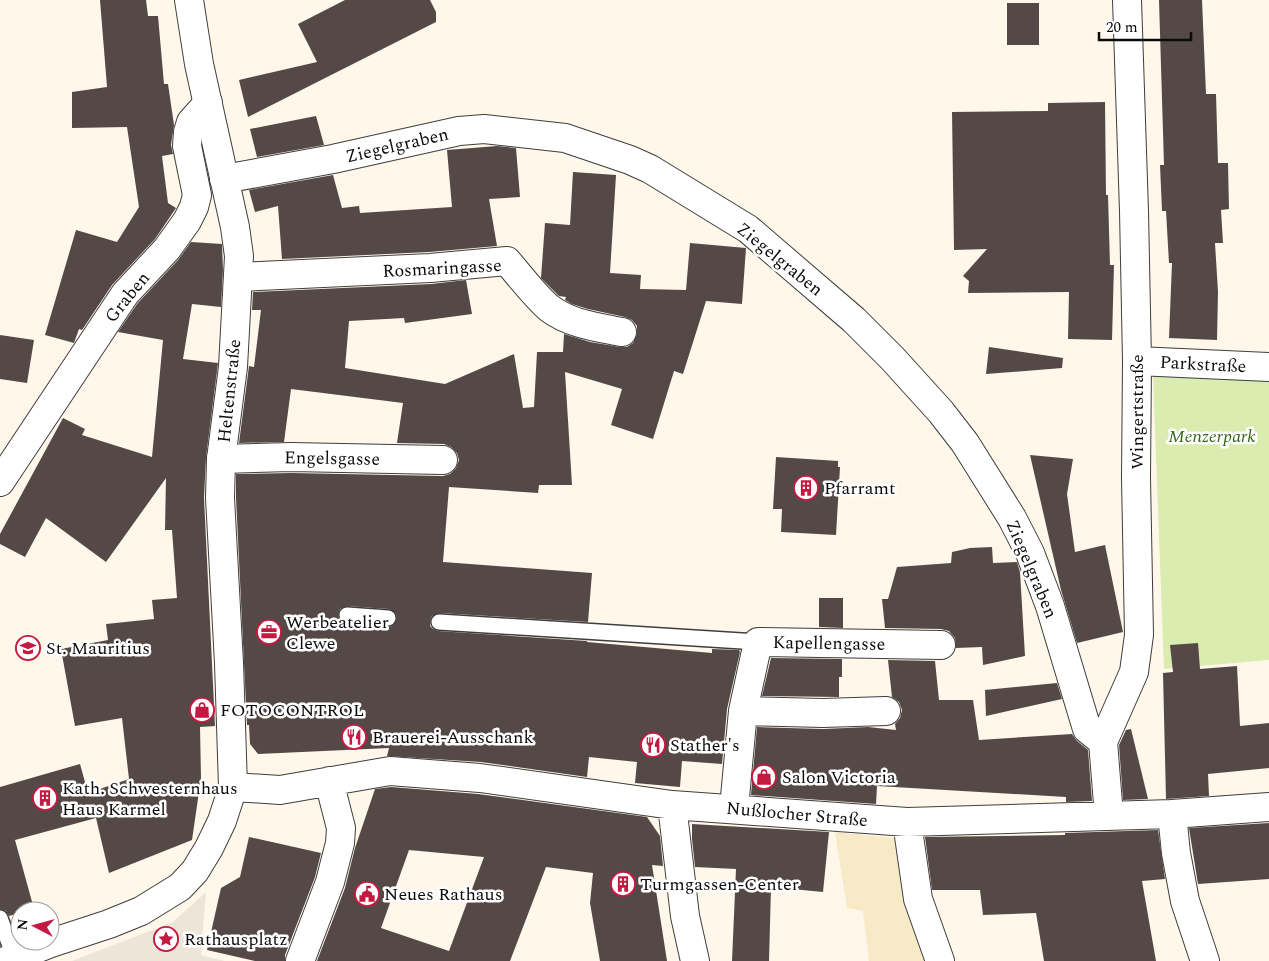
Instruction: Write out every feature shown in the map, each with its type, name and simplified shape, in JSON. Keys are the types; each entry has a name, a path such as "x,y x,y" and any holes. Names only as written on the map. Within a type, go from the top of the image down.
{"street":[{"name":"Heltenstraße","path":"10,959 141,911 180,886 195,871 209,848 222,821 233,787 229,664 221,533 221,459 233,367 239,256 235,227 196,50 189,0"},
{"name":"Wingertstraße","path":"1109,816 1103,742 1134,672 1139,635 1134,202 1127,0"},
{"name":"Graben","path":"0,482 125,294 167,249 194,207 197,195 187,146 188,132 190,122 208,103"},
{"name":"Ziegelgraben","path":"224,179 333,159 470,129 503,130 565,138 630,160 748,229 854,320 893,359 941,412 965,443 1012,518 1030,553 1050,606 1087,729 1103,742"},
{"name":"Rosmaringasse","path":"239,277 421,269 507,261 548,307 568,319 584,325 622,332"},
{"name":"Parkstraße","path":"1137,361 1269,367"},
{"name":"Engelsgasse","path":"221,459 292,456 443,460"},
{"name":"Kapellengasse","path":"734,808 743,711 758,642 941,645"},
{"path":"743,711 886,712"},
{"name":"Nußlocher Straße","path":"233,787 280,790 390,771 480,778 672,805 907,822 1172,814 1269,807"},
{"path":"300,961 330,882 340,843 342,828 329,782"},
{"path":"672,805 685,916 695,961"},
{"path":"1172,814 1176,852 1185,901 1205,961"},
{"path":"907,822 918,899 940,961"}],"lane":[{"path":"347,615 388,618"},
{"path":"439,622 758,642"},
{"path":"0,918 10,959"}],"shaded area":[{"path":"835,832 902,839 933,961 869,961 863,911 847,908"},
{"name":"Rathausplatz","path":"206,892 201,955 225,961 72,961 173,922"}],"green space":[{"name":"Menzerpark","path":"1153,376 1269,381 1269,660 1164,669"}],"building":[{"path":"100,0 146,0 148,16 158,16 164,84 168,84 174,125 171,145 173,154 162,156 168,203 176,208 155,239 112,285 82,330 79,329 74,343 45,335 76,230 117,242 139,207 127,127 72,128 72,92 107,87"},
{"path":"345,0 430,0 436,12 436,22 248,117 239,80 317,62 298,24"},
{"path":"1159,0 1202,0 1206,94 1216,94 1218,163 1228,163 1229,209 1221,210 1223,243 1215,243 1218,292 1217,340 1169,338 1172,263 1169,263 1166,211 1162,211 1160,165 1164,165"},
{"path":"1007,3 1039,3 1039,45 1007,45"},
{"path":"1105,102 1106,195 1108,195 1110,265 1114,265 1112,340 1068,339 1069,292 968,293 969,281 963,276 987,249 954,250 952,112 1048,111 1048,103"},
{"path":"316,116 324,145 257,157 250,129"},
{"path":"497,146 516,148 520,197 489,199 497,246 429,252 282,259 278,206 255,212 249,190 333,175 342,208 359,206 360,213 452,207 447,150"},
{"path":"573,172 616,175 610,273 641,275 640,289 686,290 690,243 746,248 742,304 706,301 683,374 674,371 653,439 611,425 622,389 565,372 572,485 539,485 538,493 449,487 443,562 592,573 588,622 440,613 432,616 430,626 438,631 587,641 712,653 712,649 739,650 727,709 722,764 682,761 680,787 635,783 637,762 589,757 587,777 481,762 387,756 389,748 258,754 250,744 249,725 247,725 236,474 291,473 443,476 450,474 456,468 459,460 457,453 451,447 444,444 397,443 403,403 291,389 284,442 239,443 249,366 254,367 261,310 252,310 253,292 431,284 466,280 472,314 405,323 404,318 349,321 345,368 445,384 514,354 523,408 534,407 537,352 563,352 564,334 590,342 627,347 633,343 637,334 637,326 632,320 572,304 565,300 566,297 559,296 541,278 545,223 570,225","holes":["347,606 389,609 396,614 397,619 392,626 388,627 346,624 339,619 338,615 340,609"]},
{"path":"191,242 222,244 221,307 192,304 183,359 218,363 206,457 204,498 215,726 200,727 201,778 192,840 109,873 96,818 15,840 32,901 10,901 9,916 6,911 0,909 0,787 80,764 88,793 129,779 122,718 75,726 61,649 108,640 106,624 154,619 152,600 177,598 172,530 165,530 166,478 106,562 46,518 25,557 0,544 0,534 63,418 85,429 82,435 152,457 163,340 118,332 137,304 178,260"},
{"path":"0,335 34,340 27,383 0,379"},
{"path":"989,347 1063,358 1062,368 986,374"},
{"path":"1030,455 1073,459 1067,494 1075,552 1105,545 1123,632 1077,643 1061,590"},
{"name":"Pfarramt","path":"776,457 838,461 838,467 840,467 836,535 781,532 782,509 773,509"},
{"path":"992,547 993,563 1017,562 1020,572 1025,656 983,665 982,647 956,648 955,638 949,631 941,629 885,628 882,599 888,599 897,567 951,563 952,552 970,548"},
{"path":"819,598 843,598 843,628 819,627"},
{"path":"1198,643 1200,669 1237,666 1240,726 1269,723 1269,768 1208,774 1209,796 1166,799 1163,673 1173,672 1170,645"},
{"path":"771,658 842,659 842,677 839,677 839,697 762,696"},
{"path":"888,660 935,661 939,700 973,700 979,740 1072,734 1088,750 1092,801 1066,802 1066,797 877,786 876,804 751,795 757,727 823,729 868,727 896,730 895,724 900,718 902,710 899,702 892,697"},
{"path":"1057,683 1062,699 986,716 985,690"},
{"path":"1131,729 1148,799 1123,800 1119,745 1126,730"},
{"path":"391,787 478,794 647,817 660,836 663,866 652,865 667,961 600,961 590,903 593,873 546,867 510,961 317,961 345,888 355,848 375,789","holes":["409,850 484,857 449,951 381,928"]},
{"path":"1269,823 1269,879 1198,884 1189,828"},
{"path":"692,824 829,832 823,892 771,887 769,961 732,961 736,869 695,867"},
{"path":"1158,830 1165,879 1142,881 1156,961 1044,961 1036,913 983,915 980,890 932,890 925,837 1065,835 1065,833"},
{"path":"249,837 321,853 315,877 285,955 285,961 255,961 207,950 221,888 240,877"}],"place":[{"name":"Pfarramt","path":"806,488"},
{"name":"Werbeatelier Clewe","path":"269,632"},
{"name":"St. Mauritius","path":"28,648"},
{"name":"FOTOCONTROL","path":"202,710"},
{"name":"Brauerei-Ausschank","path":"354,737"},
{"name":"Stather's","path":"653,745"},
{"name":"Salon Victoria","path":"764,777"},
{"name":"Kath. Schwesternhaus Haus Karmel","path":"45,798"},
{"name":"Turmgassen-Center","path":"623,884"},
{"name":"Neues Rathaus","path":"367,894"},
{"name":"Rathausplatz","path":"166,939"}]}
